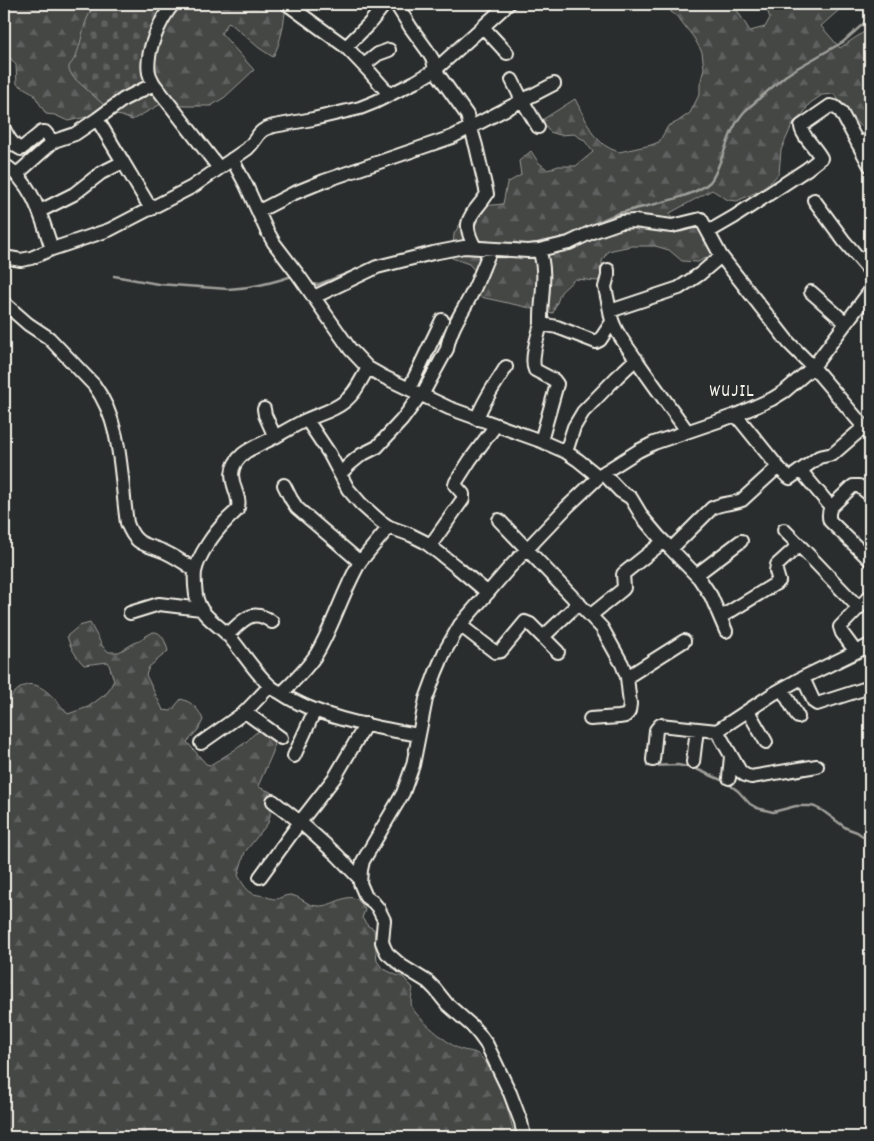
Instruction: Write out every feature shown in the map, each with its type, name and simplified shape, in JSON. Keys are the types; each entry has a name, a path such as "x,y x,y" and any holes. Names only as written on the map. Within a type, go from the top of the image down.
{"street":[{"path":"173,4 158,28 152,46 148,64 150,75 154,84 219,168"},
{"path":"287,4 346,47 390,95"},
{"path":"346,47 369,24 385,4"},
{"path":"396,4 433,60 435,70 467,115 471,127 487,194 468,221 467,228 475,247"},
{"path":"4,257 21,260 31,258 109,230 192,187 252,145 263,130 360,108 390,95 435,70 508,4"},
{"path":"482,27 507,53"},
{"path":"364,65 378,54 389,50"},
{"path":"512,80 538,127"},
{"path":"17,174 53,142 74,134 124,99 154,84"},
{"path":"259,211 324,180 452,137 554,84"},
{"path":"708,232 734,217 821,158 801,130 801,126 830,106 841,112 870,166"},
{"path":"97,119 151,209"},
{"path":"4,130 8,137 21,149 42,132 45,132 53,142"},
{"path":"858,144 870,138"},
{"path":"232,159 241,173 274,243 350,349 368,368 449,408 566,452 601,475 631,498 642,518 696,575 711,596 726,631"},
{"path":"40,211 74,194 101,173 123,162"},
{"path":"4,165 17,174 24,183 40,211 52,249"},
{"path":"814,200 844,241 870,271"},
{"path":"314,297 376,267 433,253 464,247 539,250 569,243 592,232 621,222 634,221 672,226 701,219 721,256 789,343 814,367 866,425 833,454 819,457 788,478 736,415"},
{"path":"340,474 356,459 377,447 402,420 417,393 447,349 448,340 474,289 491,249"},
{"path":"539,250 543,260 544,275 541,324 533,360 535,370 554,380 557,384 541,442"},
{"path":"541,324 596,342 600,340 610,316 678,288 689,282 721,256"},
{"path":"608,270 605,287 610,316 654,386 688,431"},
{"path":"524,1137 513,1100 487,1045 472,1026 452,1009 428,982 402,966 387,953 382,942 384,920 378,908 366,897 362,890 360,879 364,862 403,793 413,765 426,699 436,672 445,651 460,626 526,550 601,475 654,443 736,415 785,391 814,367 870,291"},
{"path":"811,292 846,323"},
{"path":"4,303 28,324 49,338 100,394 113,427 120,462 127,523 130,531 145,546 165,552 195,570"},
{"path":"417,393 442,320"},
{"path":"566,452 574,427 583,412 636,359"},
{"path":"477,419 482,404 506,367"},
{"path":"368,368 354,392 344,402 252,448 238,460 232,474 233,485 238,498 237,511 226,521 205,548 195,570 194,583 198,604 201,609 227,635 270,686 304,706 315,710 366,724 418,735"},
{"path":"264,409 275,437"},
{"path":"307,420 329,453 348,489 361,504 380,521 430,546 488,593"},
{"path":"430,546 463,499 463,494 455,485 456,482 496,425"},
{"path":"591,615 624,588 623,574 667,546 712,508 742,500 778,467"},
{"path":"801,471 831,507"},
{"path":"284,485 297,508 360,562"},
{"path":"870,494 855,485 831,507 829,512 830,520 870,560"},
{"path":"499,520 591,615 610,640 622,664 627,677 630,704 628,713 625,716 619,717 590,719"},
{"path":"282,694 317,654 360,562 390,527"},
{"path":"784,530 859,608"},
{"path":"696,575 741,541"},
{"path":"721,617 779,581 776,571 778,565 799,545"},
{"path":"856,652 842,633 840,627 870,596"},
{"path":"543,637 579,603"},
{"path":"130,613 159,604 201,609"},
{"path":"227,635 250,616 258,614 272,622"},
{"path":"460,626 495,652 498,652 501,651 525,622 530,624 558,652"},
{"path":"627,677 684,641"},
{"path":"653,760 656,730 660,725 717,731 803,678 870,646"},
{"path":"803,678 814,702 817,704 870,687"},
{"path":"201,743 245,712 270,686"},
{"path":"782,690 798,717"},
{"path":"294,756 315,710"},
{"path":"748,711 766,742"},
{"path":"245,712 281,738"},
{"path":"260,877 335,777 366,724"},
{"path":"693,762 698,729"},
{"path":"717,731 740,771 751,778 817,766"},
{"path":"729,778 731,756"},
{"path":"273,801 337,855 360,879"}],"green space":[{"path":"4,4 286,4 281,38 273,57 259,48 229,22 221,33 254,70 225,97 211,106 161,104 132,120 105,113 68,121 55,115 46,114 33,93 17,84 16,65 4,50"},
{"path":"97,4 163,4 154,22 143,54 144,81 105,106 73,77 69,70 69,66 78,51 87,18"},
{"path":"668,4 733,4 750,31 765,27 770,18 765,4 838,4 839,10 821,26 840,48 870,27 870,126 865,128 858,124 834,94 822,95 809,104 803,114 793,123 781,150 779,173 771,182 759,191 737,201 728,200 712,190 670,213 675,232 682,232 699,226 711,245 712,254 698,262 682,261 669,250 655,246 631,246 608,251 602,261 602,274 598,281 575,279 561,292 553,313 466,293 476,272 469,264 452,258 454,234 466,214 483,206 503,204 507,183 521,175 519,161 531,151 538,162 548,170 558,166 576,166 593,152 584,140 574,134 560,135 550,132 542,120 575,99 593,134 604,145 619,152 659,142 668,126 690,113 700,93 704,68 702,52 678,17 671,12"},
{"path":"90,623 103,647 109,652 119,652 153,632 161,635 168,651 149,667 146,675 163,710 171,711 181,699 195,706 203,720 198,730 187,742 206,764 210,765 219,760 246,742 255,733 262,730 274,740 273,752 258,786 272,793 270,815 268,823 245,852 238,875 242,883 253,894 274,899 290,895 314,906 350,898 360,902 365,910 362,918 368,926 374,929 377,961 382,968 403,977 413,988 412,1007 426,1023 455,1047 474,1052 488,1065 499,1084 515,1137 4,1137 4,707 17,691 28,685 35,685 48,692 68,714 88,707 108,692 114,680 108,662 84,665 78,659 67,636 79,626"}],"waterway":[{"path":"527,245 572,235 614,215 668,201 702,188 710,182 717,170 733,129 745,111 785,76 843,42 870,18"},
{"path":"429,248 467,240"},
{"path":"478,241 495,243"},
{"path":"309,280 317,285 361,268"},
{"path":"114,276 158,284 228,289 260,285 292,276"},
{"path":"647,766 678,765 696,769 726,782 757,808 773,812 796,806 815,807 846,828 857,832 870,841"}],"district":[{"name":"WUJIL","path":"732,389"}]}
